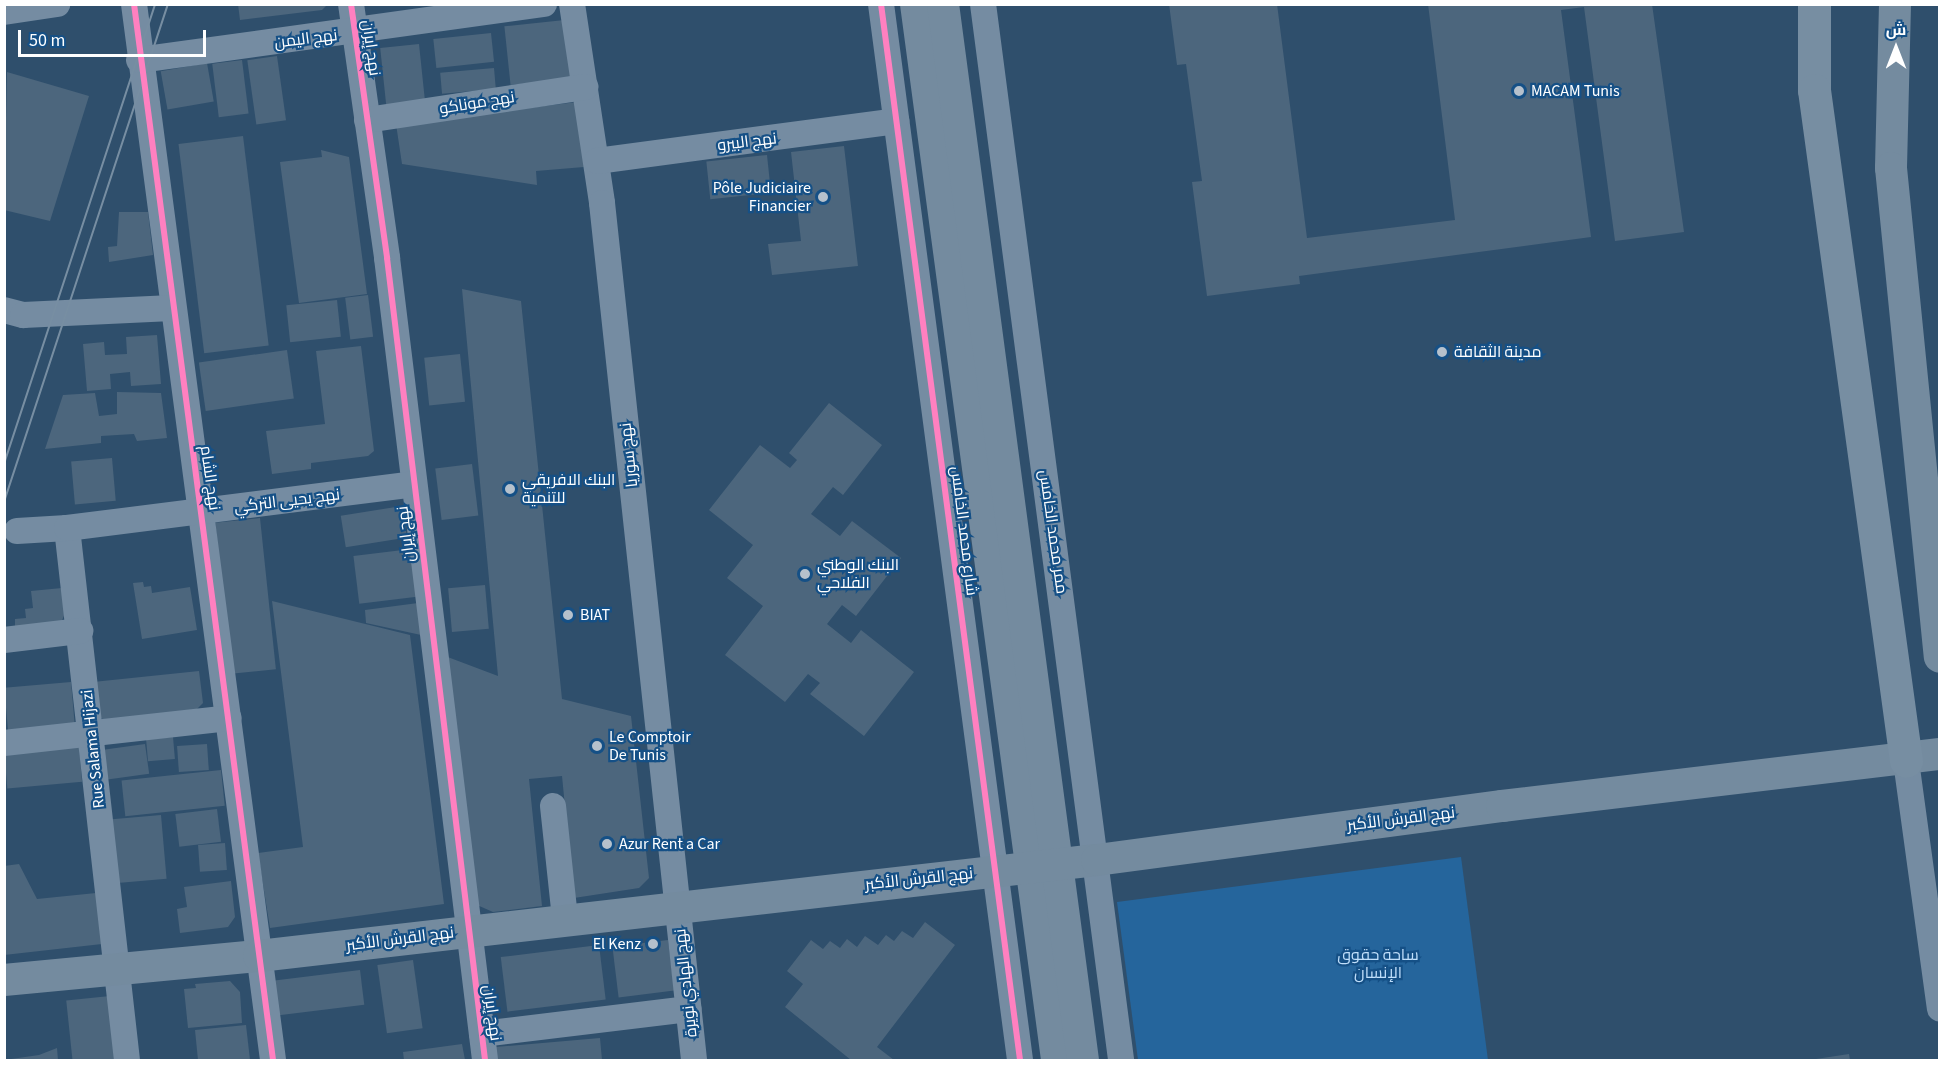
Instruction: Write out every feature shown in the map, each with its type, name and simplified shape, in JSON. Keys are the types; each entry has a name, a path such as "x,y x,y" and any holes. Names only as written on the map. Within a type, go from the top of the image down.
{"highway":[{"path":"1814,4 1814,90 1906,761"}],"main road":[{"name":"شارع محمد الخامس","path":"916,4 1044,866 1083,1060"},
{"name":"شارع محمد الخامس","path":"943,4 1044,866 1057,1060"},
{"path":"1895,4 1891,168 1940,657"},
{"name":"نهج القرش الأكبر","path":"4,980 260,956 678,906 1097,860 1502,806 1906,761 1940,754"}],"street":[{"path":"4,12 57,4"},
{"name":"نهج الشام","path":"134,4 139,60 230,718 273,1060"},
{"name":"نهج إيران","path":"351,4 368,120 467,931 485,1060"},
{"name":"نهج اليمن","path":"139,60 356,33 544,4"},
{"name":"نهج سوريا","path":"572,4 597,161 678,906"},
{"name":"شارع محمد الخامس","path":"881,4 1020,1060"},
{"name":"ممر محمد الخامس","path":"983,4 1097,860 1121,1060"},
{"name":"نهج موناكو","path":"368,120 586,87"},
{"name":"نهج البيرو","path":"597,161 896,121"},
{"path":"4,310 23,315 172,308"},
{"name":"نهج يحيى التركي","path":"17,531 68,528 413,484"},
{"name":"Rue Salama Hijazi","path":"68,528 127,1060"},
{"path":"4,640 80,631"},
{"path":"4,743 230,718"},
{"path":"1906,761 1940,1009"},
{"path":"553,806 565,919"},
{"name":"نهج الهادي نويرة","path":"678,906 694,1060"},
{"path":"482,1034 688,1009"}],"green space":[{"name":"ساحة حقوق الإنسان","path":"1461,857 1488,1060 1138,1060 1117,902"}],"building":[{"path":"238,4 326,4 326,6 322,10 240,20"},
{"path":"1169,4 1277,4 1307,238 1455,220 1428,4 1652,4 1684,232 1615,241 1584,7 1561,10 1591,237 1299,276 1300,284 1207,296 1192,182 1202,181 1186,64 1177,65"},
{"path":"574,19 580,78 511,85 504,26"},
{"path":"491,33 494,62 436,68 433,39"},
{"path":"419,44 425,101 386,105 380,48"},
{"path":"277,56 286,120 256,125 247,60"},
{"path":"242,60 249,114 219,117 212,64"},
{"path":"207,63 214,101 167,110 161,71"},
{"path":"494,68 496,89 442,94 440,73"},
{"path":"7,72 89,96 50,221 4,210"},
{"path":"577,102 584,167 536,171 537,185 402,164 396,124"},
{"path":"243,136 269,345 204,353 178,144"},
{"name":"Pôle Judiciaire Financier","path":"844,146 858,266 772,275 768,244 801,241 791,152"},
{"path":"321,150 349,157 367,294 299,303 280,162 322,157"},
{"path":"767,155 771,193 710,199 706,161"},
{"path":"119,212 148,212 153,255 109,262 108,247 117,246"},
{"path":"462,289 521,301 562,699 631,716 649,878 639,888 574,898 562,776 529,779 542,906 493,912 477,905 445,656 498,676"},
{"path":"368,295 373,337 350,339 345,298"},
{"path":"337,300 341,337 290,342 286,305"},
{"path":"157,335 161,384 131,386 130,372 110,374 111,389 87,391 83,344 104,342 105,355 127,354 126,337"},
{"path":"361,346 374,451 368,456 311,463 311,469 272,474 266,431 325,424 316,351"},
{"path":"287,350 294,399 206,411 199,362"},
{"path":"460,354 465,402 429,406 424,358"},
{"path":"117,392 161,393 167,438 137,441 134,434 101,436 101,443 45,449 63,395 95,393 99,416 117,414"},
{"path":"829,403 882,445 843,495 833,487 811,514 840,536 852,521 901,558 856,616 842,605 827,624 851,643 861,630 914,672 864,736 810,694 820,683 808,674 785,702 725,655 763,606 727,578 753,545 709,510 760,445 790,468 797,460 789,453"},
{"path":"112,458 116,501 75,504 71,462"},
{"path":"472,464 478,516 442,520 435,469"},
{"path":"402,506 407,538 346,547 341,516"},
{"path":"260,518 276,669 231,674 215,523"},
{"path":"411,549 417,597 359,604 353,556"},
{"path":"143,582 144,587 151,586 152,593 190,587 197,630 142,639 133,583"},
{"path":"485,585 489,629 452,632 448,588"},
{"path":"62,588 65,613 61,623 15,627 15,619 26,618 25,609 33,608 31,591"},
{"path":"272,601 410,635 444,904 270,928 258,853 303,847"},
{"path":"418,603 421,635 366,623 365,610"},
{"path":"199,671 203,703 196,710 105,721 96,714 93,682"},
{"path":"71,682 75,726 8,732 4,688"},
{"path":"173,737 175,759 148,761 146,739"},
{"path":"145,744 149,774 108,780 103,750"},
{"path":"207,744 209,770 179,772 177,746"},
{"path":"79,747 82,782 7,788 4,754"},
{"path":"221,770 225,806 125,816 122,780"},
{"path":"217,809 221,842 179,847 175,814"},
{"path":"161,815 167,879 115,883 109,820"},
{"path":"225,843 227,870 200,872 198,845"},
{"path":"19,864 37,899 96,893 102,944 4,955 4,866"},
{"path":"231,881 235,917 228,927 180,933 177,909 187,907 184,887"},
{"path":"925,922 955,945 877,1047 894,1060 851,1060 785,1007 803,984 787,971 811,940 823,949 830,941 840,948 847,939 857,947 865,936 878,945 886,935 894,941 902,931 913,938"},
{"path":"668,940 674,991 619,997 612,947"},
{"path":"599,945 606,1000 507,1012 501,957"},
{"path":"413,960 423,1028 387,1033 377,965"},
{"path":"360,970 364,1005 277,1015 273,981"},
{"path":"230,981 240,992 242,1023 188,1028 184,989 196,988 195,984"},
{"path":"110,996 117,1060 72,1060 66,1001"},
{"path":"246,1025 250,1060 198,1060 195,1030"},
{"path":"600,1038 602,1060 497,1060 495,1047"},
{"path":"462,1044 465,1060 404,1060 403,1052"},
{"path":"57,1048 58,1060 4,1060 39,1055"},
{"path":"1849,1054 1850,1060 1816,1060 1816,1059"}],"tram line":[{"path":"4,464 155,4"},
{"path":"4,502 168,4"}],"cycle path":[{"path":"134,4 273,1060"},
{"path":"351,4 387,258 485,1060"},
{"path":"881,4 1020,1060"}],"place":[{"name":"MACAM Tunis","path":"1519,91"},
{"name":"Pôle Judiciaire Financier","path":"823,197"},
{"name":"مدينة الثقافة","path":"1442,352"},
{"name":"البنك الافريقي للتنمية","path":"510,489"},
{"name":"البنك الوطني الفلاحي","path":"805,574"},
{"name":"BIAT","path":"568,615"},
{"name":"Le Comptoir De Tunis","path":"597,746"},
{"name":"Azur Rent a Car","path":"607,844"},
{"name":"El Kenz","path":"653,944"}]}
